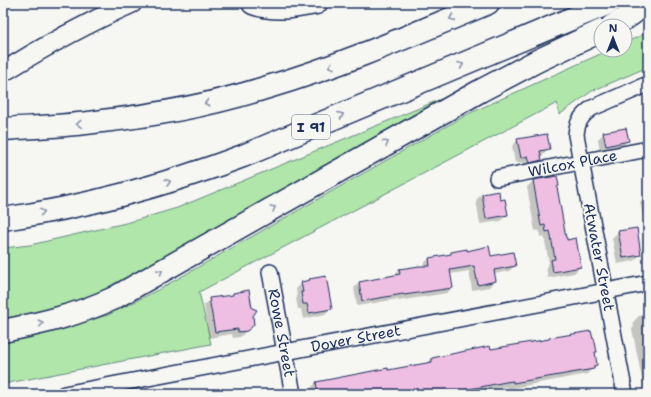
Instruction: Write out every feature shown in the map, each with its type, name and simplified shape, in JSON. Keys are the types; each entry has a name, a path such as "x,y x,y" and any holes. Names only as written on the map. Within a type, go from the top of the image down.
{"highway":[{"path":"253,3 279,8 316,3"},
{"path":"3,128 114,120 177,110 246,94 302,77 344,62 488,3"},
{"name":"I 91","path":"3,219 112,197 164,183 219,165 609,3"},
{"path":"627,18 635,13 645,3"},
{"path":"3,331 66,317 114,298 480,91 537,61 593,35"}],"main road":[{"path":"3,72 94,20 132,3"}],"street":[{"name":"Atwater Street","path":"625,394 576,135 580,120 585,113 592,108 648,84"},
{"name":"Wilcox Place","path":"497,178 648,149"},
{"name":"Rowe Street","path":"270,272 292,394"},
{"name":"Dover Street","path":"64,394 648,283"}],"green space":[{"path":"648,32 648,67 592,91 559,115 557,103 199,292 211,344 3,384 3,341 61,328 108,315 156,291 468,114 593,57 633,58 633,39"},
{"path":"441,99 445,102 139,275 78,303 3,320 3,248 30,245 130,222 177,208"}],"building":[{"path":"626,128 629,141 606,146 603,132"},
{"path":"547,134 550,149 540,151 542,160 530,163 528,156 521,158 517,139"},
{"path":"557,176 559,186 557,187 566,238 567,240 576,238 581,267 553,272 551,260 555,259 550,231 546,232 545,225 541,226 533,180"},
{"path":"499,191 500,200 505,199 508,215 486,219 482,194"},
{"path":"637,228 641,255 623,258 618,231"},
{"path":"489,246 491,256 513,252 516,266 494,270 496,281 478,285 474,266 450,270 453,288 362,301 359,282 400,274 399,269 430,266 429,258 451,254 451,252 467,249 467,251"},
{"path":"326,276 332,309 309,313 307,304 303,304 301,282"},
{"path":"249,290 252,308 257,310 253,316 254,325 247,331 238,332 238,329 215,332 209,298 233,295 233,293"},
{"path":"591,331 597,352 595,352 597,365 594,366 594,369 513,383 513,381 506,382 444,394 318,394 316,382 388,368 388,370 432,362 432,358 490,346 491,349"}]}
